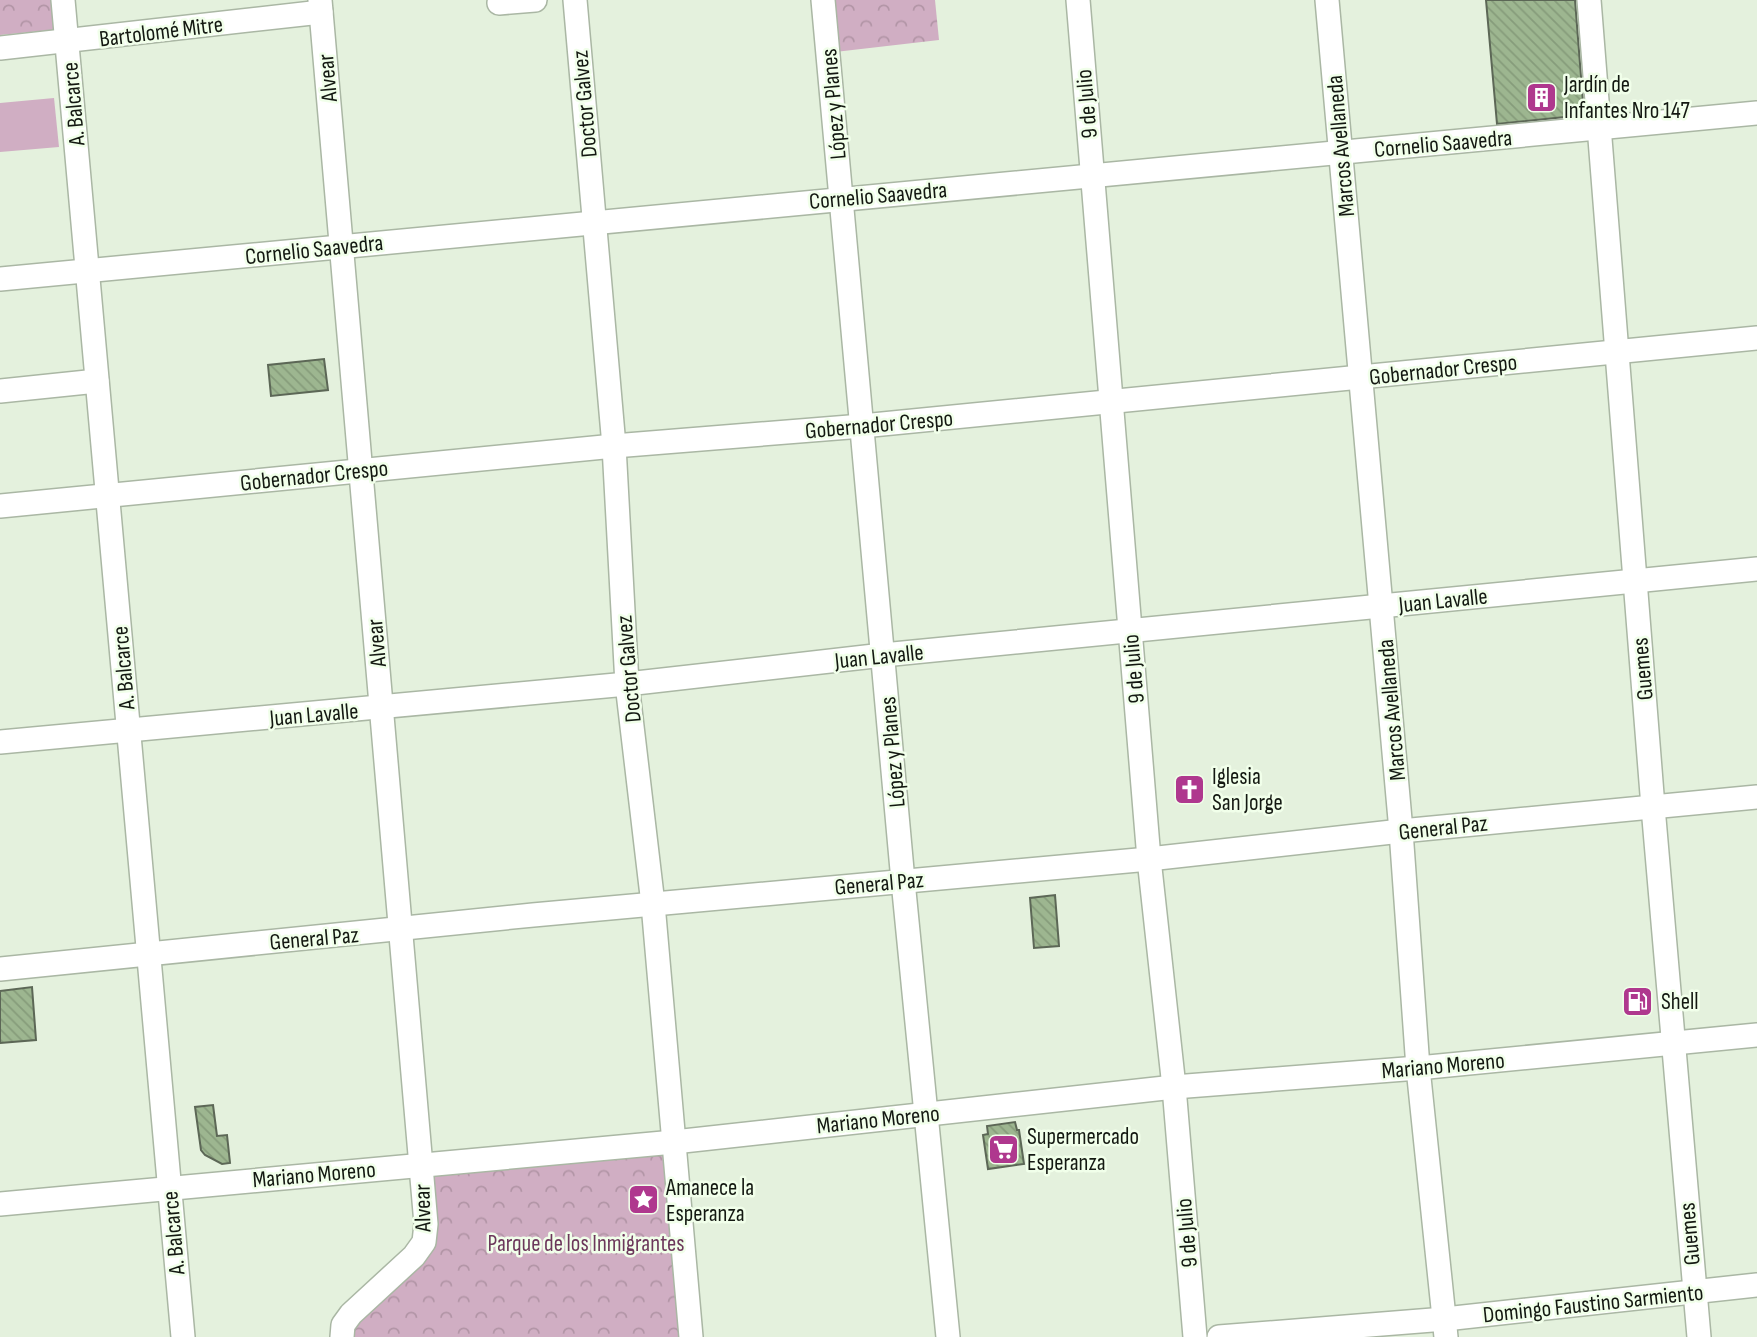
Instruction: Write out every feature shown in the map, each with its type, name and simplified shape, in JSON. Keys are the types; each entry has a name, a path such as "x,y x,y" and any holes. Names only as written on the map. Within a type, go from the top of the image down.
{"street":[{"name":"A. Balcarce","path":"63,0 183,1337"},
{"path":"499,3 535,0"},
{"name":"Doctor Galvez","path":"575,0 614,446 627,684 653,904 691,1337"},
{"name":"López y Planes","path":"823,0 903,881 948,1337"},
{"name":"9 de Julio","path":"1078,0 1149,859 1174,1087 1195,1337"},
{"name":"Marcos Avellaneda","path":"1327,0 1401,831 1418,1068 1445,1328"},
{"name":"Guemes","path":"1589,0 1653,807 1699,1337"},
{"name":"Bartolomé Mitre","path":"0,48 321,6"},
{"name":"Alvear","path":"321,6 426,1224 424,1242 414,1256 351,1314 343,1325 342,1337"},
{"name":"Cornelio Saavedra","path":"0,279 1757,113"},
{"name":"Gobernador Crespo","path":"0,506 614,446 862,426 1757,338"},
{"path":"0,391 97,381"},
{"name":"Juan Lavalle","path":"0,742 627,684 883,655 1757,569"},
{"name":"General Paz","path":"0,969 653,904 1149,859 1401,831 1757,797"},
{"name":"Mariano Moreno","path":"0,1204 674,1142 1174,1087 1418,1068 1757,1035"},
{"name":"Domingo Faustino Sarmiento","path":"1219,1337 1445,1328 1694,1291 1757,1285"}],"green space":[{"path":"0,0 58,0 61,29 0,35"},
{"path":"830,0 935,0 939,40 835,52"},
{"path":"54,98 59,147 0,152 0,103"},
{"name":"Parque de los Inmigrantes","path":"674,1142 691,1337 342,1337 414,1256 421,1164"}],"building":[{"path":"1486,0 1575,0 1584,115 1497,124"},
{"path":"324,359 328,390 271,396 268,365"},
{"path":"1055,895 1059,946 1034,948 1030,898"},
{"path":"32,987 36,1040 0,1043 0,991"},
{"path":"213,1105 217,1136 227,1135 230,1163 222,1164 201,1150 195,1107"},
{"name":"Supermercado Esperanza","path":"1015,1122 1019,1130 1024,1164 988,1169 983,1135 988,1134 987,1126"}],"place":[{"name":"Jardín de Infantes Nro 147","path":"1541,97"},
{"name":"Iglesia San Jorge","path":"1189,789"},
{"name":"Shell","path":"1638,1001"},
{"name":"Supermercado Esperanza","path":"1004,1149"},
{"name":"Amanece la Esperanza","path":"643,1200"}]}
